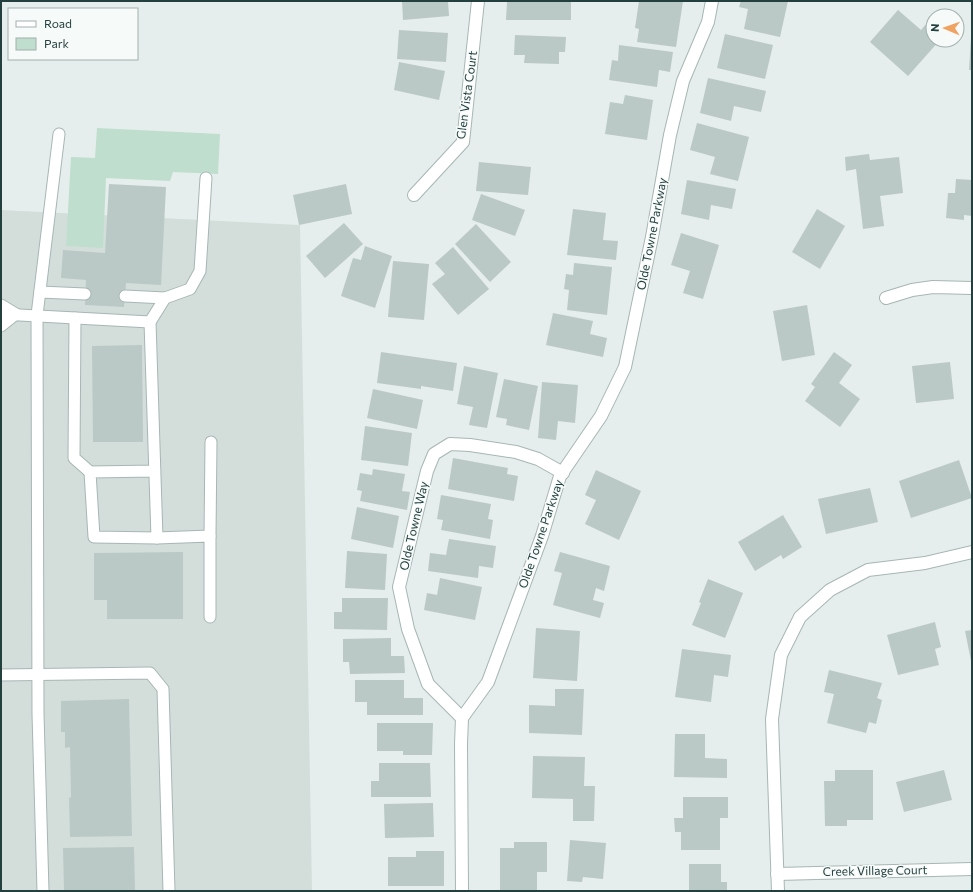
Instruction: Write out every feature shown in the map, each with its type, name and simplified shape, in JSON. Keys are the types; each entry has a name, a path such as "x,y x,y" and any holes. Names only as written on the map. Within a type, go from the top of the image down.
{"street":[{"name":"Glen Vista Court","path":"414,195 463,142 478,1"},
{"name":"Olde Towne Parkway","path":"462,718 488,682 542,536 560,476 601,416 625,366 652,237 672,128 683,80 708,22 712,1"},
{"path":"886,298 912,290 933,287 972,288"},
{"name":"Olde Towne Way","path":"462,718 428,684 408,629 399,587 427,471 434,454 450,444 470,445 516,452 538,459 563,473"},
{"path":"778,891 772,719 781,655 800,617 830,590 868,570 925,563 972,552"},
{"path":"462,718 460,744 462,891"},
{"name":"Creek Village Court","path":"777,874 972,869"}],"lane":[{"path":"43,891 38,674 38,315 59,134"},
{"path":"125,296 166,298 190,289 200,271 206,178"},
{"path":"40,292 86,294"},
{"path":"157,538 150,322 166,298"},
{"path":"1,305 16,314"},
{"path":"1,314 150,322"},
{"path":"1,326 16,314"},
{"path":"75,318 74,458 90,472 155,471"},
{"path":"210,617 211,442"},
{"path":"90,472 94,537 157,538 210,536"},
{"path":"1,675 150,673 163,690 170,891"}],"shaded area":[{"path":"1,210 300,225 312,891 1,891"}],"green space":[{"path":"97,128 220,134 218,174 173,172 170,181 106,178 103,248 66,246 71,157 95,158"}],"building":[{"path":"402,1 448,1 449,16 403,20"},
{"path":"571,1 571,20 506,20 507,2"},
{"path":"639,1 683,1 676,47 637,42 639,29 635,28"},
{"path":"741,1 788,1 780,37 744,29 748,9 739,7"},
{"path":"898,10 921,30 925,25 925,48 933,48 908,76 870,42"},
{"path":"399,30 448,33 446,62 397,59"},
{"path":"725,34 773,45 765,79 717,68"},
{"path":"515,35 566,37 565,52 559,52 559,64 524,63 525,55 514,55"},
{"path":"971,37 972,70 969,70"},
{"path":"619,45 673,52 670,72 659,70 657,87 609,80 612,60 618,61"},
{"path":"399,62 445,71 439,100 394,90"},
{"path":"708,78 766,91 761,112 734,106 731,121 700,113"},
{"path":"625,95 653,100 647,140 605,134 610,102 623,104"},
{"path":"697,123 749,137 738,181 710,174 715,157 690,150"},
{"path":"869,154 870,160 899,157 903,193 880,196 884,226 863,229 856,169 846,171 845,157"},
{"path":"479,162 531,167 528,195 476,191"},
{"path":"956,179 972,180 972,216 964,215 964,220 946,218 948,193 955,193"},
{"path":"687,180 736,189 732,209 711,205 709,220 681,214"},
{"path":"109,184 166,187 161,285 126,283 124,307 85,305 86,280 61,278 63,250 105,253"},
{"path":"346,184 352,214 299,225 293,195"},
{"path":"481,194 525,210 515,236 472,220"},
{"path":"573,209 606,213 603,240 618,241 616,260 567,255"},
{"path":"817,209 845,226 820,269 792,252"},
{"path":"344,223 363,244 325,278 306,256"},
{"path":"476,224 511,262 490,282 455,244"},
{"path":"681,233 719,245 703,299 683,293 690,271 671,265"},
{"path":"365,246 392,256 375,308 341,296 353,258 361,260"},
{"path":"453,247 489,289 458,315 432,284 445,274 435,263"},
{"path":"393,261 429,264 424,320 388,317"},
{"path":"574,263 612,267 607,315 567,310 569,290 564,289 566,274 573,275"},
{"path":"807,305 815,355 782,361 773,311"},
{"path":"553,313 593,321 590,334 607,338 603,357 546,345"},
{"path":"142,345 143,442 93,442 92,346"},
{"path":"381,352 457,363 453,391 421,386 421,389 377,383"},
{"path":"834,352 852,365 839,383 860,399 840,427 805,401 815,387 811,384"},
{"path":"950,362 954,399 916,403 912,366"},
{"path":"464,366 498,373 487,428 469,425 473,407 457,404"},
{"path":"504,379 538,386 529,430 506,425 507,419 496,417"},
{"path":"542,382 578,385 575,423 558,421 556,440 538,438"},
{"path":"373,389 423,400 417,429 367,418"},
{"path":"365,426 412,433 408,466 361,460"},
{"path":"453,458 508,468 507,474 518,476 514,501 448,489"},
{"path":"959,460 972,498 911,518 899,481"},
{"path":"373,469 405,474 402,491 410,492 407,510 360,501 362,491 357,490 360,473 372,475"},
{"path":"596,470 641,491 619,540 585,524 596,500 585,495"},
{"path":"870,488 878,522 826,534 818,499"},
{"path":"441,495 491,504 488,519 493,520 490,539 441,530 443,520 437,519"},
{"path":"357,507 399,516 393,548 351,539"},
{"path":"783,515 802,547 783,559 781,555 755,571 738,542"},
{"path":"449,539 496,546 493,568 479,566 478,578 428,571 430,553 446,555"},
{"path":"347,551 387,554 385,590 345,588"},
{"path":"183,552 183,619 107,619 107,600 94,600 94,553"},
{"path":"560,552 610,566 604,591 596,588 593,600 604,603 600,618 553,605 562,573 554,571"},
{"path":"440,578 482,587 475,620 424,610 427,593 437,595"},
{"path":"708,579 743,593 725,638 692,625 701,603 699,602"},
{"path":"342,598 388,598 387,630 334,629 334,612 342,612"},
{"path":"935,622 941,647 935,649 939,665 898,675 887,635"},
{"path":"536,628 580,631 577,681 533,678"},
{"path":"972,630 972,661 971,661 965,631"},
{"path":"391,638 391,656 404,656 405,673 350,674 349,662 343,662 343,639"},
{"path":"682,649 731,655 728,677 714,675 711,702 675,697"},
{"path":"829,670 882,683 877,698 882,700 876,724 869,722 866,733 827,723 834,694 824,692"},
{"path":"355,680 404,680 404,698 423,698 423,715 367,715 367,702 355,702"},
{"path":"555,689 584,689 582,735 529,733 529,705 555,706"},
{"path":"129,699 132,836 70,837 70,747 65,748 65,732 61,732 61,701"},
{"path":"377,723 433,723 432,755 403,755 403,751 377,751"},
{"path":"675,734 705,734 705,758 727,759 727,778 674,777"},
{"path":"533,756 585,757 584,786 595,786 594,821 573,821 573,799 532,798"},
{"path":"379,763 430,763 431,797 371,797 371,781 379,781"},
{"path":"835,770 873,770 873,820 847,820 847,826 825,826 824,781 835,781"},
{"path":"944,770 952,800 904,812 896,782"},
{"path":"683,797 728,797 728,818 720,818 720,850 681,850 681,832 675,832 674,818 683,818"},
{"path":"433,803 434,837 385,838 384,804"},
{"path":"570,840 606,843 603,879 583,877 582,882 567,881"},
{"path":"514,842 547,842 547,872 537,872 537,891 500,891 500,848 514,848"},
{"path":"134,847 135,891 64,891 63,848"},
{"path":"416,851 444,851 444,886 388,886 388,857 416,857"},
{"path":"689,864 721,864 721,882 727,882 727,891 689,891"}]}
